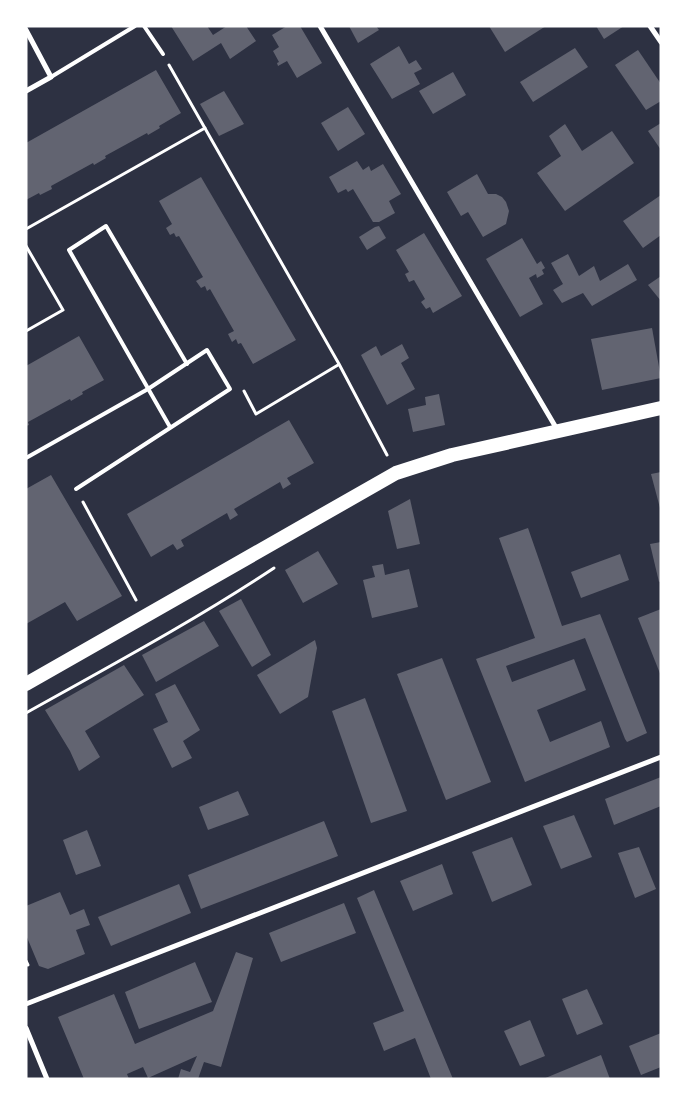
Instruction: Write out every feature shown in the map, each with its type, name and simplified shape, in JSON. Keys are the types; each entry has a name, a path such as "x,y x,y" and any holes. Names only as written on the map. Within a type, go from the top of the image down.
{"highway":[{"path":"26,684 396,473 452,455 661,408"}],"street":[{"path":"320,26 558,431"},
{"path":"650,26 661,42"},
{"path":"26,30 51,77 26,91"},
{"path":"26,1004 661,756"},
{"path":"26,1028 47,1079"}],"lane":[{"path":"51,77 135,26"},
{"path":"144,26 163,54"},
{"path":"170,427 70,250 106,226 187,364"},
{"path":"26,458 148,389 207,350 230,389 76,489"}],"path":[{"path":"163,54 338,364 396,473"},
{"path":"26,229 205,128"},
{"path":"26,246 64,310 26,331"},
{"path":"230,389 240,383 256,414 338,364"},
{"path":"76,489 145,616"},
{"path":"26,713 128,656 278,566"}],"building":[{"path":"171,26 207,26 213,35 227,26 246,26 256,41 230,59 221,43 193,61"},
{"path":"287,26 300,26 322,63 297,78 287,61 278,66 277,63 279,62 273,51 279,47 272,35"},
{"path":"349,26 376,26 379,30 358,43"},
{"path":"489,26 546,26 505,52"},
{"path":"596,26 624,26 604,39"},
{"path":"399,46 409,64 416,60 422,69 414,73 420,84 392,99 370,64"},
{"path":"575,48 588,67 533,102 520,82"},
{"path":"638,50 661,84 661,101 646,110 615,65"},
{"path":"156,70 181,113 148,135 147,133 105,156 106,158 94,165 93,163 51,186 52,189 26,200 26,143"},
{"path":"453,72 466,95 433,114 419,91"},
{"path":"224,91 244,124 219,136 200,104"},
{"path":"348,107 365,134 338,151 321,123"},
{"path":"661,123 661,150 648,131"},
{"path":"565,124 582,151 612,131 634,163 565,211 537,173 561,156 549,136"},
{"path":"357,161 363,170 369,166 371,171 383,164 401,194 389,201 395,213 379,222 373,222 353,189 348,192 346,189 338,193 329,177"},
{"path":"477,174 488,194 496,194 502,197 509,211 506,224 483,237 468,212 461,216 447,192"},
{"path":"201,177 296,340 253,364 241,343 238,344 236,339 232,342 228,334 234,331 210,289 207,291 205,286 201,288 196,281 203,277 179,236 176,237 174,233 170,235 166,228 172,224 159,201"},
{"path":"661,195 661,235 643,248 623,221"},
{"path":"379,226 386,238 367,250 359,237"},
{"path":"424,233 462,296 433,313 430,307 426,309 421,302 425,299 414,280 409,282 405,274 409,272 396,250"},
{"path":"522,238 537,264 541,261 545,268 542,270 544,274 537,278 536,274 529,278 543,304 520,317 486,259"},
{"path":"568,254 579,276 594,266 600,281 628,264 637,280 592,306 583,293 562,303 553,290 563,284 551,263"},
{"path":"661,276 661,301 648,285"},
{"path":"652,328 661,378 602,390 591,339"},
{"path":"79,336 104,380 82,392 83,394 71,401 70,399 28,422 29,425 26,426 26,366"},
{"path":"402,344 409,358 401,363 415,389 387,405 361,355 376,346 381,356"},
{"path":"439,394 445,425 413,432 408,409 426,405 425,397"},
{"path":"289,420 314,463 287,478 291,484 283,489 280,482 234,509 238,515 230,520 227,513 181,540 184,546 177,550 173,544 151,557 127,514"},
{"path":"661,472 661,508 660,508 651,474"},
{"path":"51,475 122,596 77,621 65,602 26,624 26,489"},
{"path":"410,499 420,544 397,549 388,511"},
{"path":"528,528 562,626 600,614 647,733 627,742 625,739 585,638 506,666 512,682 574,659 586,690 537,710 550,742 601,721 610,747 525,782 476,659 535,638 499,538"},
{"path":"661,542 661,581 659,582 650,544"},
{"path":"318,551 338,584 303,603 285,570"},
{"path":"620,554 629,580 581,598 571,572"},
{"path":"383,564 385,575 409,569 418,607 372,618 363,580 375,577 372,566"},
{"path":"241,599 271,655 252,667 219,611"},
{"path":"661,609 661,676 638,618"},
{"path":"204,621 219,646 156,682 142,655"},
{"path":"315,640 317,648 308,697 280,714 257,675"},
{"path":"442,658 491,782 446,800 397,674"},
{"path":"124,665 144,695 85,731 100,757 79,771 70,751 45,710"},
{"path":"175,684 200,730 183,741 192,758 172,768 153,729 168,722 155,694"},
{"path":"365,698 407,811 371,823 332,711"},
{"path":"661,777 661,806 614,825 605,799"},
{"path":"238,791 249,815 208,830 199,807"},
{"path":"574,815 592,857 561,869 543,826"},
{"path":"324,821 338,856 201,909 188,875"},
{"path":"87,830 101,866 76,875 63,840"},
{"path":"512,837 532,885 492,902 472,852"},
{"path":"639,847 656,889 635,898 618,853"},
{"path":"442,864 453,894 413,911 400,881"},
{"path":"179,884 191,913 111,946 98,917"},
{"path":"374,890 453,1079 431,1079 415,1038 384,1051 373,1023 404,1011 357,898"},
{"path":"60,892 70,915 84,909 90,925 76,930 85,954 48,969 39,966 26,935 26,906"},
{"path":"344,903 356,933 281,962 269,933"},
{"path":"236,952 253,958 221,1067 204,1062 198,1079 178,1079 181,1069 190,1072 197,1056 148,1078 143,1067 127,1074 129,1079 84,1079 58,1017 114,994 135,1044 213,1011"},
{"path":"195,962 212,1002 139,1029 125,992"},
{"path":"587,989 603,1024 577,1035 562,999"},
{"path":"530,1020 545,1056 520,1066 504,1031"},
{"path":"661,1033 661,1067 641,1075 629,1046"},
{"path":"601,1055 610,1079 543,1079"}]}
